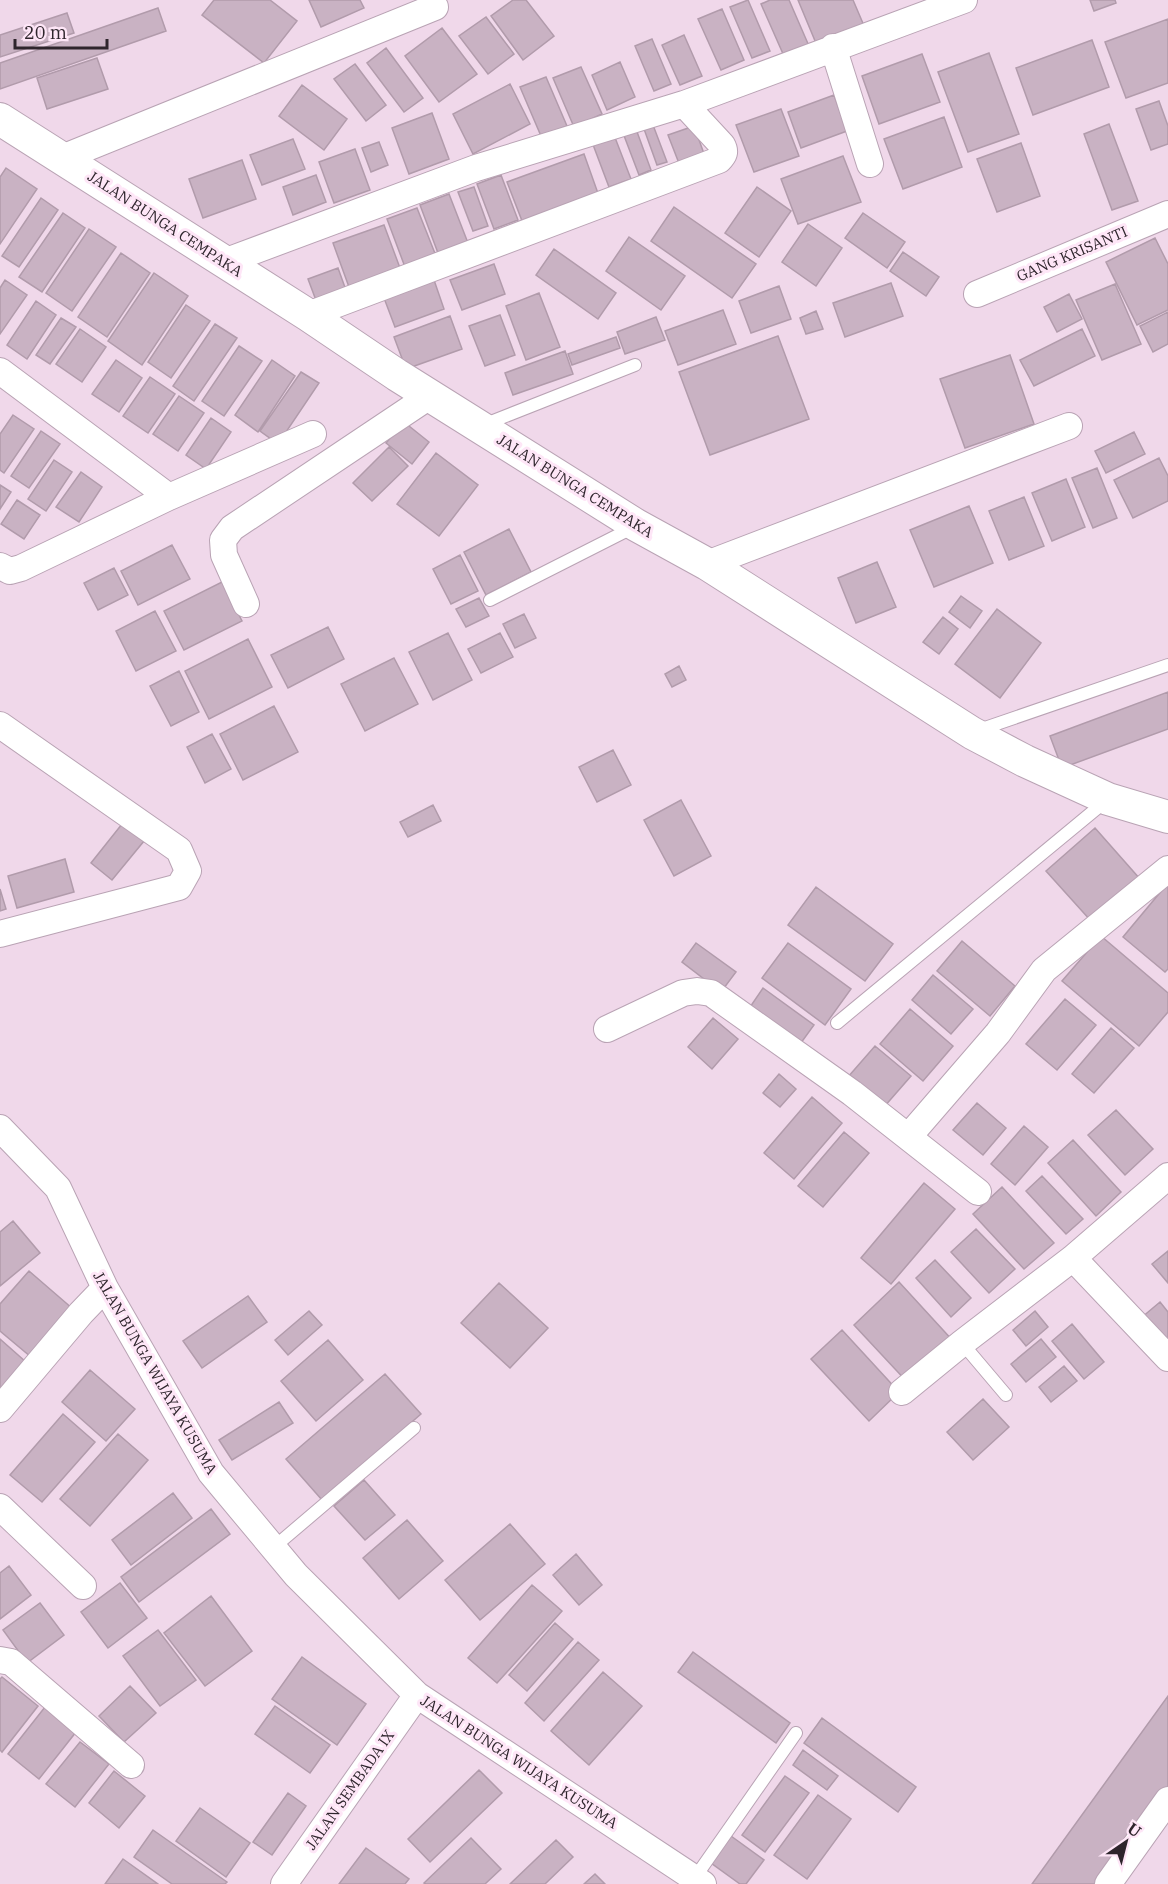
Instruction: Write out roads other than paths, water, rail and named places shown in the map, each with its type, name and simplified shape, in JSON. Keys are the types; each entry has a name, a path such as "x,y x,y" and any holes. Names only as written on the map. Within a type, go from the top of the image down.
{"street":[{"path":"224,262 476,168 684,104 964,0"},
{"path":"62,158 435,7"},
{"path":"833,48 870,164"},
{"path":"308,315 719,160 724,156 725,149 684,104"},
{"name":"JALAN BUNGA CEMPAKA","path":"0,119 308,315 397,375 636,525 706,564 972,733 1025,761 1108,799 1168,817"},
{"name":"GANG KRISANTI","path":"977,294 1168,214"},
{"path":"0,371 169,497"},
{"path":"246,604 224,555 223,540 232,528 431,395"},
{"path":"706,564 1069,426"},
{"path":"0,566 10,571 21,568 169,497 313,434"},
{"path":"0,725 179,850 188,871 179,887 0,934"},
{"path":"909,1136 998,1033 1044,970 1168,869"},
{"path":"607,1029 683,993 697,990 711,993 817,1066 978,1192"},
{"name":"JALAN BUNGA WIJAYA KUSUMA","path":"0,1128 58,1188 105,1288 211,1473 296,1575 417,1695 699,1881"},
{"path":"902,1392 1073,1258 1168,1176"},
{"path":"1073,1258 1168,1358"},
{"path":"0,1409 105,1288"},
{"path":"0,1507 82,1586"},
{"path":"0,1660 11,1662 131,1765"},
{"name":"JALAN SEMBADA IX","path":"284,1884 417,1695"},
{"path":"1108,1884 1168,1800"}],"lane":[{"path":"479,426 635,364"},
{"path":"490,600 636,525"},
{"path":"972,733 1168,665"},
{"path":"837,1023 1108,799"},
{"path":"962,1343 1006,1395"},
{"path":"273,1548 414,1428"},
{"path":"699,1881 796,1733"}]}
